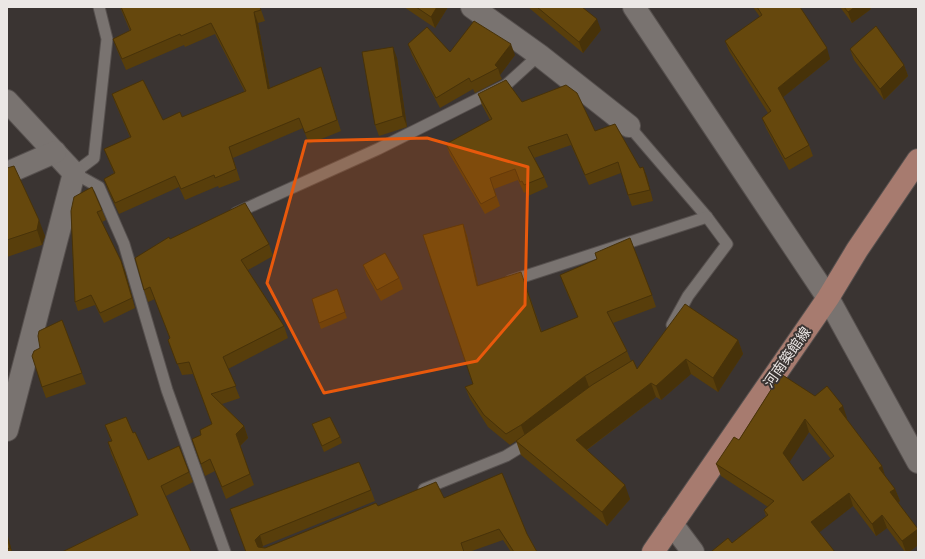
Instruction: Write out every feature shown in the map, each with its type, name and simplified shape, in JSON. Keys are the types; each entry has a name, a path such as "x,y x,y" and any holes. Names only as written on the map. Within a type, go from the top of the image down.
{"main road":[{"name":"河南築館線","path":"653,552 828,298 857,250 918,160"}],"street":[{"path":"472,7 539,55 629,126"},
{"path":"634,7 828,298 918,462"},
{"path":"7,101 74,173 8,424"},
{"path":"7,173 55,152"},
{"path":"672,524 693,552"}],"lane":[{"path":"100,7 107,39 94,158 74,173 99,187 124,244 133,258 167,390 225,552"},
{"path":"223,218 378,149 506,85 539,55"},
{"path":"629,126 707,216 727,244 688,296 665,337"},
{"path":"502,283 707,216"},
{"path":"411,494 506,456 541,433"}],"highlighted area":[{"path":"427,138 528,167 525,305 477,361 324,393 267,283 306,141"}],"building":[{"path":"121,7 260,7 261,10 254,12 268,89 321,67 337,120 305,133 299,118 229,147 236,169 215,178 214,175 181,189 175,176 115,203 104,179 115,173 104,149 131,137 112,94 143,80 163,120 180,112 182,117 246,91 211,23 181,36 180,34 122,59 113,39 131,30"},
{"path":"416,7 437,7 431,17"},
{"path":"537,7 582,7 597,19 579,42"},
{"path":"757,7 800,7 827,48 778,88 809,145 785,159 762,118 771,111 725,41 762,15"},
{"path":"844,7 855,7 848,12"},
{"path":"474,21 511,44 495,65 498,68 471,82 469,78 436,98 408,44 427,27 450,52"},
{"path":"876,26 904,65 880,89 850,49"},
{"path":"393,47 403,116 375,125 362,52"},
{"path":"506,80 522,102 566,85 577,93 595,131 615,124 640,168 643,167 650,190 628,195 618,162 585,175 567,134 528,147 544,177 524,185 522,181 520,182 515,169 490,178 496,196 481,204 446,144 492,119 478,94"},
{"path":"14,166 39,220 37,230 7,240 7,168"},
{"path":"92,187 102,210 97,212 121,261 132,298 100,313 91,295 75,302 71,211 74,197"},
{"path":"245,203 269,244 241,260 284,326 223,357 236,386 211,394 244,426 236,434 250,474 222,487 210,459 201,464 192,439 201,435 200,430 212,424 189,362 177,364 168,340 170,338 150,287 144,290 135,258 169,237 170,239"},
{"path":"463,224 477,286 521,272 541,332 578,317 560,275 597,259 595,253 630,238 652,295 607,312 627,351 585,376 521,425 506,434 484,415 465,387 473,384 423,235"},
{"path":"385,253 399,278 377,290 363,265"},
{"path":"337,289 345,312 319,323 312,299"},
{"path":"685,304 738,340 713,378 686,359 656,386 651,383 576,440 625,485 602,512 516,441 592,385 633,360 637,369"},
{"path":"62,320 82,373 42,387 32,356 34,351 40,348 38,336 39,331"},
{"path":"781,374 815,396 827,386 843,406 839,409 882,466 879,468 895,489 890,492 918,529 902,541 882,515 872,524 849,493 811,522 835,552 712,552 728,538 732,543 768,515 764,510 774,501 716,464 734,437 739,440","holes":["805,419 834,456 803,481 783,453"]},
{"path":"126,417 148,460 179,446 189,472 161,486 191,552 62,552 138,515 108,442 112,441 105,425"},
{"path":"330,417 340,437 322,446 312,424"},
{"path":"359,462 371,490 260,535 255,540 258,547 265,548 376,503 378,506 436,482 444,498 502,473 527,534 537,552 514,552 499,529 461,543 464,552 246,552 230,509"},
{"path":"7,537 10,548 7,549"}]}
